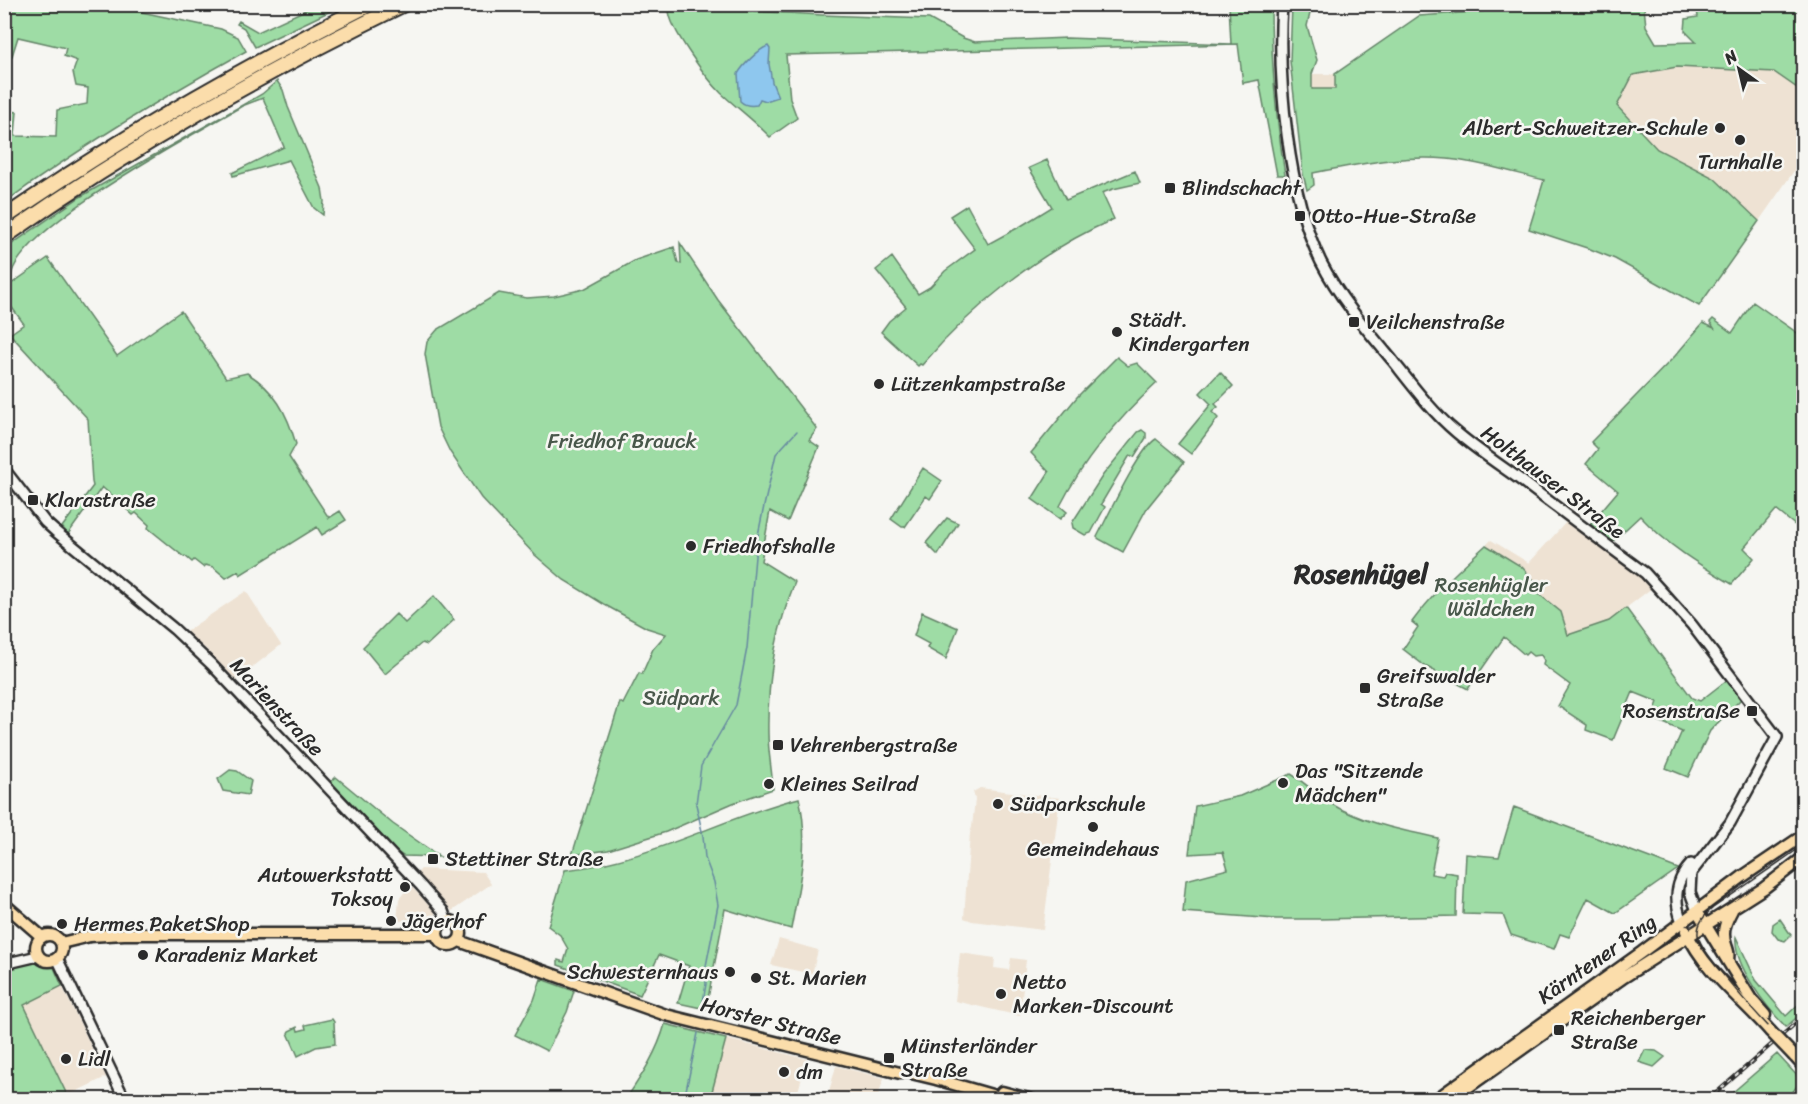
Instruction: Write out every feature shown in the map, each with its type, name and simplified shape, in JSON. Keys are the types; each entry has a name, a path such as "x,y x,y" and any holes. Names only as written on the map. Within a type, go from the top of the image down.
{"highway":[{"path":"4,218 71,172 166,114 251,66 370,4"},
{"path":"4,237 78,185 172,127 269,73 404,4"}],"main road":[{"name":"Kärntener Ring","path":"1537,1031 1803,835"},
{"name":"Kärntener Ring","path":"1537,1031 1732,909 1803,857"},
{"path":"4,904 42,937"},
{"path":"1728,960 1729,954 1724,932 1732,909"},
{"path":"1697,911 1704,926 1772,1029"},
{"path":"447,921 457,924 460,937 453,945 440,941 437,934 440,926 447,921"},
{"name":"Kärntener Ring","path":"1682,922 1688,935"},
{"path":"61,943 90,936 124,934 437,934"},
{"path":"52,935 61,943 61,952 57,958 48,961 37,953 38,941 42,937 52,935"},
{"path":"1688,935 1717,977 1798,1056 1803,1067"},
{"name":"Horster Straße","path":"460,937 666,1015 900,1073 907,1072 1009,1100"},
{"path":"1435,1100 1537,1031"},
{"path":"1450,1100 1537,1031"},
{"name":"Horster Straße","path":"967,1087 974,1085 1032,1100"}],"street":[{"name":"Holthauser Straße","path":"1282,4 1281,67 1287,132 1301,202 1316,249 1337,290 1434,410 1455,432 1645,573 1692,625 1777,737 1730,823 1714,846 1700,859"},
{"name":"Marienstraße","path":"4,469 45,522 60,537 203,655 422,888 443,911 447,921"},
{"path":"1697,911 1692,901 1689,880 1700,859"},
{"path":"1682,922 1676,901 1677,886 1688,866 1700,859"},
{"path":"4,963 16,956 37,953"},
{"path":"57,958 124,1100"}],"shaded area":[{"name":"Albert-Schweitzer-Schule","path":"1677,67 1774,72 1803,92 1803,158 1759,221 1714,178 1657,149 1617,106 1632,75"},
{"path":"1312,74 1335,74 1336,89 1312,89"},
{"path":"1567,521 1652,588 1609,621 1568,635 1561,612 1539,593 1542,589 1522,567 1486,545 1491,540 1529,563"},
{"path":"246,591 281,645 236,680 206,649 185,632"},
{"name":"Südparkschule","path":"980,788 1060,798 1043,930 964,918 970,833 975,799 973,792"},
{"path":"421,869 483,872 491,884 452,911 419,875 418,872"},
{"path":"410,885 435,912 436,917 428,918 428,920 397,921 399,899"},
{"path":"779,939 818,950 812,974 771,965"},
{"path":"960,953 995,958 994,968 1009,970 1011,958 1026,960 1020,1016 955,1001"},
{"path":"62,986 106,1077 67,1096 23,1005"},
{"path":"726,1039 807,1059 796,1099 710,1099"},
{"path":"836,1066 884,1078 877,1099 827,1099"}],"green space":[{"path":"1587,4 1651,5 1644,7 1646,26 1656,43 1696,42 1685,31 1686,19 1698,17 1697,10 1677,5 1803,5 1803,92 1774,72 1677,67 1633,75 1617,106 1657,149 1714,178 1759,221 1699,306 1615,259 1529,229 1544,180 1468,162 1410,158 1370,162 1313,173 1314,185 1307,190 1303,174 1290,61 1292,5 1312,5 1307,26 1317,60 1312,74 1312,89 1335,89 1335,74 1419,16"},
{"path":"9,5 109,5 221,29 238,37 246,51 123,123 63,161 5,202 5,110 17,112 15,136 56,137 57,110 87,104 88,88 76,86 73,72 77,61 64,56 66,48 18,37 12,56 5,55 5,24"},
{"path":"316,5 343,5 255,47 244,28 237,24 239,21 258,32"},
{"path":"1229,5 1271,5 1275,90 1285,175 1277,175 1259,80 1243,83 1238,44 786,55 790,99 797,118 770,137 721,93 707,77 675,29 669,10 682,7 929,19 975,42 1067,38 1231,44"},
{"path":"277,81 283,90 322,188 323,215 314,208 289,160 233,176 232,173 284,147 263,98 242,106 150,160 70,212 37,239 16,263 11,284 48,258 117,356 181,311 226,378 247,373 265,387 279,403 296,444 289,457 329,518 340,511 346,520 322,535 317,527 240,575 238,571 226,578 213,567 205,565 203,567 194,560 192,562 184,557 148,528 149,525 136,513 133,515 102,487 68,534 62,527 93,486 88,419 10,334 24,324 5,298 5,249 80,197 262,94"},
{"path":"1047,160 1066,200 1135,171 1140,183 1102,193 1114,219 1034,263 986,301 922,365 918,366 881,332 889,321 906,307 876,270 892,257 918,294 930,287 945,271 975,249 950,216 967,205 988,244 1052,207 1029,168"},
{"name":"Friedhof Brauck","path":"680,243 718,300 817,429 809,440 819,447 788,521 770,511 761,561 795,582 777,637 771,675 768,733 773,789 733,803 666,832 608,850 572,855 620,702 623,704 639,673 642,674 653,649 666,634 647,628 564,580 535,555 481,498 450,452 438,427 425,354 427,342 437,330 499,293 527,298 554,296 584,289 636,260 674,247 678,263 681,264"},
{"path":"1753,302 1803,337 1804,495 1799,502 1803,506 1803,517 1796,526 1776,510 1744,548 1754,558 1732,584 1672,545 1640,516 1612,542 1590,524 1618,491 1586,464 1598,449 1591,442 1675,356 1703,323 1714,328 1710,322 1713,319 1732,333"},
{"path":"1117,357 1128,366 1137,363 1157,383 1115,425 1091,456 1060,506 1067,512 1060,519 1032,499 1049,472 1031,453 1077,397"},
{"path":"1220,372 1233,386 1215,404 1218,407 1212,412 1218,418 1191,454 1178,444 1211,404 1200,393"},
{"path":"1142,430 1146,433 1146,438 1134,457 1130,455 1101,504 1105,507 1091,533 1085,535 1073,528 1072,523 1103,475"},
{"path":"1156,439 1184,462 1147,508 1123,552 1097,537 1133,469 1149,445"},
{"path":"923,468 942,481 930,499 926,496 905,527 902,527 891,519"},
{"path":"947,518 958,523 938,555 926,543"},
{"name":"Rosenhügler Wäldchen","path":"1486,545 1522,567 1542,589 1539,594 1561,612 1568,635 1609,621 1626,608 1692,698 1700,701 1727,680 1742,698 1710,731 1688,777 1666,768 1682,731 1652,718 1658,702 1633,692 1613,740 1586,730 1587,725 1558,706 1570,685 1543,665 1544,660 1541,655 1533,656 1528,652 1525,655 1504,637 1468,689 1425,666 1403,649 1418,627 1412,622 1420,611"},
{"path":"434,596 454,620 427,645 422,643 385,674 363,647 396,614 405,623"},
{"path":"922,612 958,628 946,659 927,648 929,644 914,636"},
{"path":"230,770 237,771 251,781 248,795 223,791 218,779"},
{"path":"1291,774 1328,802 1354,815 1382,825 1438,838 1431,874 1443,876 1445,872 1457,874 1456,916 1276,919 1183,912 1186,880 1228,869 1223,852 1189,854 1195,806 1240,796"},
{"path":"336,777 393,824 440,857 403,856 396,851 331,782"},
{"path":"799,798 804,831 800,880 791,929 725,909 706,1009 678,1003 689,966 659,955 640,995 558,965 558,960 564,962 568,949 560,935 548,926 565,870 596,865 655,849"},
{"path":"1514,807 1678,869 1615,913 1588,898 1569,937 1560,934 1554,949 1511,935 1503,915 1463,914 1466,854 1499,857"},
{"path":"1780,919 1791,935 1785,941 1778,939 1772,931 1773,924"},
{"path":"1736,937 1756,980 1786,1016 1803,1000 1803,1012 1786,1027 1761,998 1745,973"},
{"path":"38,960 43,963 52,963 62,986 24,1005 69,1099 5,1099 4,967"},
{"path":"541,979 574,991 567,1012 547,1051 515,1035 534,1000"},
{"path":"332,1019 335,1044 316,1047 298,1056 289,1031 297,1027 298,1031 306,1029 305,1025"},
{"path":"665,1024 726,1039 710,1099 626,1099 653,1054"},
{"path":"1645,1050 1656,1051 1665,1057 1654,1067 1639,1062"},
{"path":"1777,1054 1801,1080 1788,1099 1725,1099"}],"water":[{"path":"768,46 772,82 778,97 766,101 760,99 757,105 746,104 740,101 738,74 751,58"}],"waterway":[{"path":"702,1008 706,984 705,971 718,905 714,882 705,858 696,804 701,766 736,705 747,648 756,545 764,506 776,454 797,431"},
{"path":"684,1100 698,1033"}],"tram line":[{"path":"1804,845 1713,908 1704,916 1698,931 1703,946 1713,962 1762,1020 1804,1064"}],"railway":[{"path":"1708,1100 1804,1016"}],"place":[{"name":"Albert-Schweitzer-Schule","path":"1720,128"},
{"name":"Turnhalle","path":"1740,140"},
{"name":"Blindschacht","path":"1170,188"},
{"name":"Otto-Hue-Straße","path":"1300,216"},
{"name":"Veilchenstraße","path":"1354,322"},
{"name":"Städt. Kindergarten","path":"1117,332"},
{"name":"Lützenkampstraße","path":"879,384"},
{"name":"Klarastraße","path":"33,500"},
{"name":"Friedhofshalle","path":"691,546"},
{"name":"Greifswalder Straße","path":"1365,688"},
{"name":"Rosenstraße","path":"1752,711"},
{"name":"Vehrenbergstraße","path":"778,745"},
{"name":"Das \"Sitzende Mädchen\"","path":"1283,783"},
{"name":"Kleines Seilrad","path":"769,784"},
{"name":"Südparkschule","path":"998,804"},
{"name":"Gemeindehaus","path":"1093,827"},
{"name":"Stettiner Straße","path":"433,859"},
{"name":"Autowerkstatt Toksoy","path":"405,887"},
{"name":"Jägerhof","path":"391,921"},
{"name":"Hermes PaketShop","path":"62,924"},
{"name":"Karadeniz Market","path":"143,955"},
{"name":"Schwesternhaus","path":"730,972"},
{"name":"St. Marien","path":"756,978"},
{"name":"Netto Marken-Discount","path":"1001,994"},
{"name":"Reichenberger Straße","path":"1559,1030"},
{"name":"Münsterländer Straße","path":"889,1058"},
{"name":"Lidl","path":"66,1059"},
{"name":"dm","path":"784,1072"}],"district":[{"name":"Rosenhügel","path":"1361,574"}],"park label":[{"name":"Südpark","path":"681,698"}]}
